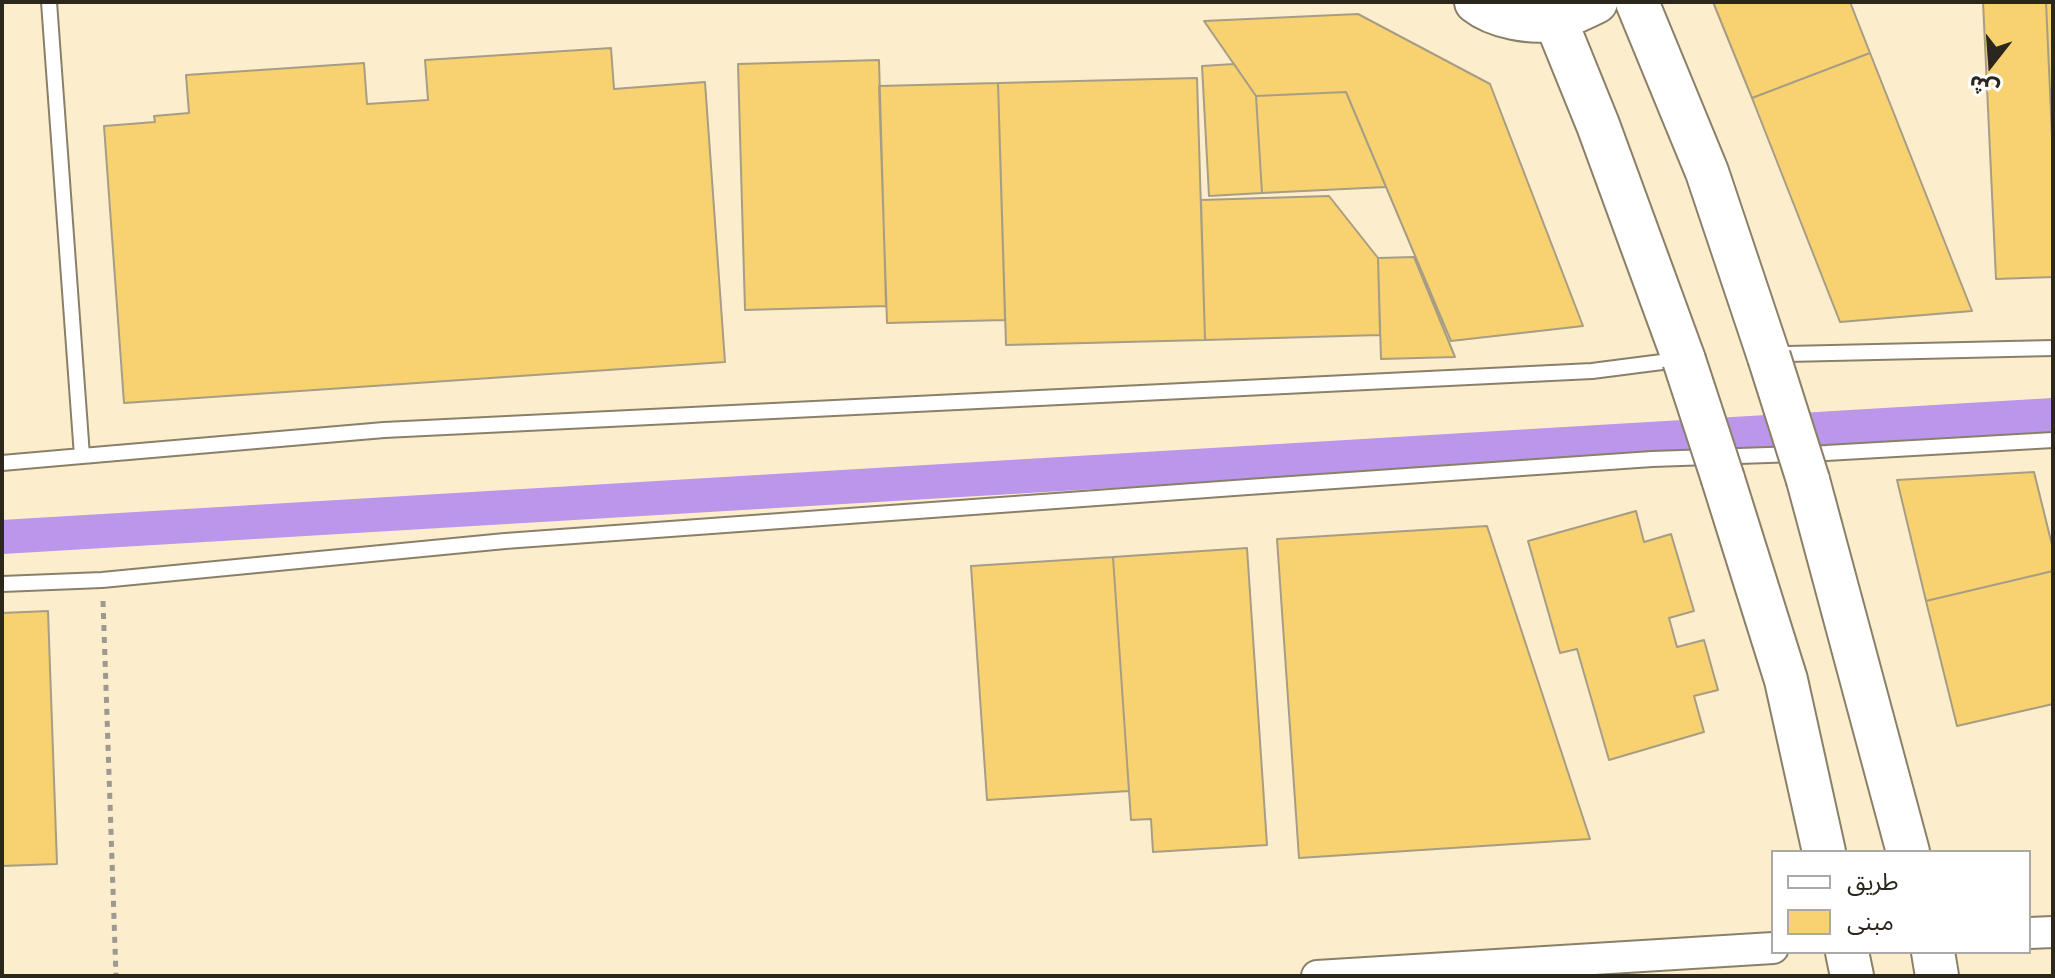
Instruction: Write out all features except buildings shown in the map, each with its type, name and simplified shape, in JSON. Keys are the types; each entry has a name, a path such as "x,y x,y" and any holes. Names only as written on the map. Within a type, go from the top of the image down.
{"street":[{"path":"1476,2 1517,19 1555,19 1596,2"},
{"path":"1637,2 1778,356 1808,480 1907,850"},
{"path":"1555,19 1598,125 1673,361 1723,479 1786,680 1824,850"},
{"path":"2031,933 2053,932"},
{"path":"1317,976 1771,948"},
{"path":"1847,954 1852,976"},
{"path":"1933,954 1937,976"}],"lane":[{"path":"49,2 82,456"},
{"path":"1778,356 2053,348"},
{"path":"2,463 384,430 1592,371 1673,361"},
{"path":"2,584 102,580 505,541 1264,485 1652,459 2053,440"}],"path":[{"path":"102,580 116,976"}],"shaded area":[{"path":"2,2 2053,2 2053,976 2,976"}],"waterway":[{"path":"2,537 2053,415"}]}
